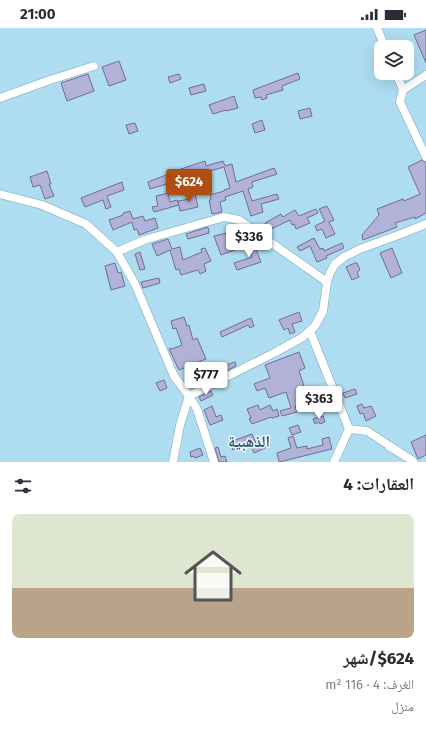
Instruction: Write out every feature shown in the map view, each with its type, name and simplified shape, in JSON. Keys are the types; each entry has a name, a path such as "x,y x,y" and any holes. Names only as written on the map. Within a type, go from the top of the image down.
{"street":[{"path":"377,28 382,40"},
{"path":"0,98 94,66"},
{"path":"403,90 426,75"},
{"path":"399,80 403,90 400,102 426,157"},
{"path":"0,194 42,205 86,224 117,252 135,284 174,376 197,409 214,462"},
{"path":"117,252 144,240 224,217 239,220 327,282"},
{"path":"173,462 180,425 189,396 274,353 303,337 310,331 315,326 323,311 327,282 335,264 344,257 360,249 426,224"},
{"path":"310,331 349,429 334,462"},
{"path":"349,429 367,431 384,442 413,461 390,446"}],"building":[{"path":"426,30 426,63 414,35"},
{"path":"119,61 126,80 109,86 102,67"},
{"path":"298,73 300,79 282,86 283,90 266,95 267,98 262,100 261,97 255,98 253,90"},
{"path":"88,74 94,91 67,101 61,83"},
{"path":"179,74 181,79 170,83 168,77"},
{"path":"204,84 206,91 191,95 189,88"},
{"path":"234,96 238,108 213,114 209,105"},
{"path":"310,108 312,116 300,119 298,111"},
{"path":"262,120 265,130 255,133 252,124"},
{"path":"135,123 138,131 129,134 126,125"},
{"path":"422,160 426,162 426,213 415,219 415,217 395,223 397,227 363,240 362,235 379,215 377,209 403,199 404,201 420,194 408,167"},
{"path":"205,161 206,166 223,161 225,166 232,164 236,182 274,168 277,174 252,182 253,187 248,189 252,201 277,194 279,199 261,204 263,212 251,216 243,191 225,197 226,200 220,202 222,212 212,214 209,200 211,200 210,195 230,188 224,167 203,173 202,170 176,176 175,171"},
{"path":"47,171 51,184 49,184 54,196 45,199 40,185 33,187 30,177"},
{"path":"174,172 177,181 150,189 148,182"},
{"path":"122,182 124,190 107,196 111,207 106,209 103,200 85,207 81,198"},
{"path":"168,193 170,202 177,200 179,205 154,212 152,207 158,206 156,196"},
{"path":"195,193 198,207 180,211 178,201 190,199 189,195"},
{"path":"327,206 334,220 329,222 335,234 326,238 322,229 317,231 315,226 325,221 319,209"},
{"path":"316,209 318,213 307,218 310,223 296,229 290,220 269,230 265,223 281,214 283,217 295,210 299,216"},
{"path":"130,211 133,219 143,216 145,221 155,218 158,228 139,235 137,229 134,230 132,222 113,230 109,220"},
{"path":"208,227 209,233 188,239 186,234"},
{"path":"227,233 231,246 246,241 248,245 221,255 214,236"},
{"path":"314,238 320,249 323,248 324,251 342,243 344,248 317,262 310,246 300,251 297,247"},
{"path":"168,239 172,249 180,247 183,260 202,252 201,249 205,248 211,261 204,264 206,271 200,274 198,270 181,275 179,269 176,270 170,250 157,256 152,244"},
{"path":"253,242 261,262 237,270 234,263 252,257 247,244"},
{"path":"392,248 402,273 391,278 380,253"},
{"path":"140,252 145,269 140,270 135,254"},
{"path":"115,263 118,273 121,272 125,286 111,290 105,266"},
{"path":"357,263 360,270 357,272 359,277 352,280 346,267"},
{"path":"159,278 160,283 143,288 141,282"},
{"path":"299,312 302,321 292,324 295,332 290,334 288,328 284,330 279,320"},
{"path":"184,317 187,326 189,325 193,340 197,338 206,359 179,370 169,349 182,345 176,328 173,329 171,321"},
{"path":"251,318 254,326 250,328 248,325 222,337 220,332"},
{"path":"299,352 305,368 299,371 304,386 298,388 301,404 295,406 297,412 282,416 280,411 291,408 286,392 269,398 265,388 257,391 254,384 270,378 265,365"},
{"path":"235,362 236,366 226,371 224,366"},
{"path":"164,380 167,388 160,391 156,383"},
{"path":"355,389 357,394 345,398 343,393"},
{"path":"211,391 213,395 201,401 199,397"},
{"path":"362,404 364,408 371,406 376,416 366,421 363,413 360,414 357,406"},
{"path":"258,405 260,410 270,405 273,411 277,409 279,416 271,417 252,424 249,419 251,418 247,409"},
{"path":"212,406 216,417 221,415 223,420 210,425 204,410"},
{"path":"323,416 325,422 315,424 313,419"},
{"path":"298,425 301,432 292,435 289,428"},
{"path":"252,434 257,445 264,442 267,447 254,453 249,442 233,450 230,442"},
{"path":"426,435 426,455 418,459 411,442"},
{"path":"293,436 297,448 307,446 307,449 323,445 322,439 329,437 332,449 279,462 277,453 291,448 288,438"},
{"path":"218,447 221,457 225,456 227,462 219,462 215,448"},
{"path":"200,448 203,455 195,458 194,456 191,457 190,452"}],"district":[{"name":"الذهبية","path":"249,441"}]}
